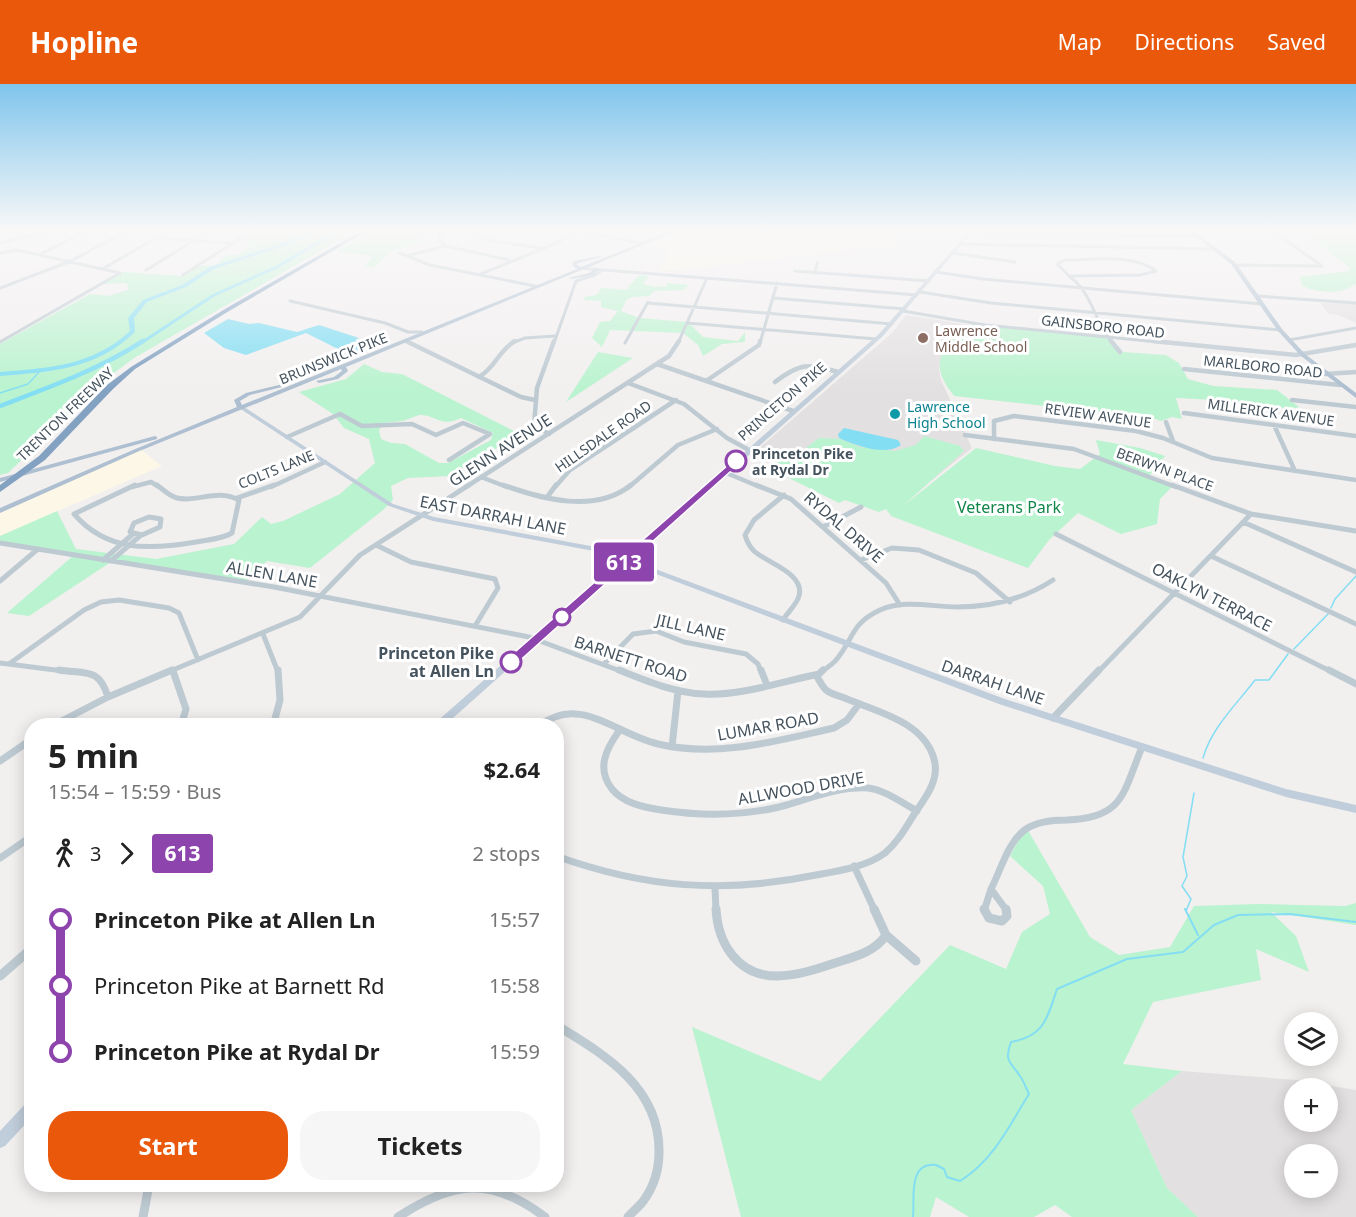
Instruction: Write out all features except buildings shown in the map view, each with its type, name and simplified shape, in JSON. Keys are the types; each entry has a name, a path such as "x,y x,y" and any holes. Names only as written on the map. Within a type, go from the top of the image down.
{"highway":[{"name":"TRENTON FREEWAY","path":"1,485 31,462 99,393 129,368 271,283"},
{"name":"TRENTON FREEWAY","path":"1,485 42,458 110,387 133,368 274,283"}],"main road":[{"name":"BRUNSWICK PIKE","path":"407,337 524,288 543,283"},
{"name":"BRUNSWICK PIKE","path":"241,407 237,400 244,395 302,380 547,283"},
{"path":"542,285 551,283"},
{"name":"PRINCETON PIKE","path":"447,718 876,339 927,283"},
{"path":"1247,283 1280,330 1303,355 1325,374 1354,393"},
{"name":"BRUNSWICK PIKE","path":"1,485 148,440 282,392 338,366"},
{"name":"BRUNSWICK PIKE","path":"0,511 241,407"},
{"name":"EAST DARRAH LANE","path":"241,407 391,505 421,516 574,543 627,560"},
{"name":"DARRAH LANE","path":"627,560 965,689 1286,793 1356,809"},
{"path":"0,1141 24,1116"}],"street":[{"path":"0,342 105,283"},
{"path":"508,283 524,288"},
{"path":"549,434 534,425 537,388 575,283"},
{"name":"GLENN AVENUE","path":"67,718 108,697 300,617 352,561 657,364 675,349 705,283"},
{"path":"764,283 918,293 977,302 1280,330"},
{"path":"1025,283 1262,304"},
{"path":"1078,283 1089,298 1099,326 1120,352"},
{"path":"706,381 757,347 777,284"},
{"path":"1257,296 1356,303"},
{"name":"GAINSBORO ROAD","path":"773,298 904,310 968,323 1303,355 1356,345"},
{"path":"290,301 385,323 479,377 521,397 535,400"},
{"path":"625,343 649,301 892,324"},
{"path":"687,323 876,339"},
{"path":"1289,340 1356,328"},
{"path":"479,377 491,370 502,352 512,343 531,337 555,336"},
{"path":"657,364 794,411"},
{"path":"775,382 801,365 817,366 838,372"},
{"name":"MARLBORO ROAD","path":"1184,369 1340,385"},
{"path":"1325,374 1356,372"},
{"path":"628,383 676,400 696,411 729,440 749,450"},
{"name":"HILLSDALE ROAD","path":"548,496 570,470 676,400"},
{"path":"1292,400 1356,407"},
{"name":"MILLERICK AVENUE","path":"1184,412 1356,436"},
{"path":"287,437 340,414 362,426 412,424 436,435 463,423 489,434 449,460"},
{"name":"REVIEW AVENUE","path":"994,439 994,422 1000,418 1014,416 1136,430 1173,441 1212,458 1356,480"},
{"path":"1166,422 1173,441"},
{"path":"1274,425 1295,471"},
{"path":"481,477 511,490 582,502 608,499 618,494 684,441 717,429"},
{"name":"BERWYN PLACE","path":"968,436 1077,449 1251,514 1356,531"},
{"name":"COLTS LANE","path":"237,498 268,488 325,462"},
{"name":"RYDAL DRIVE","path":"724,472 784,495 823,526 886,583 900,605"},
{"path":"151,482 159,485 172,498 180,500 227,494 237,498 239,501 232,533 227,536 155,548 102,539 79,522 74,514 135,485 151,482"},
{"path":"783,620 799,596 797,583 790,575 753,551 747,544 745,535 754,520 784,495"},
{"path":"823,526 861,507"},
{"path":"1053,718 1251,514"},
{"path":"104,560 133,534 141,535 157,530 162,524 161,519 149,517 138,521 130,530 133,534"},
{"path":"1243,522 1356,572"},
{"name":"OAKLYN TERRACE","path":"1056,534 1356,684"},
{"path":"111,561 141,535"},
{"name":"ALLEN LANE","path":"0,543 321,597 537,639"},
{"path":"376,545 411,562 495,579 498,588 475,626"},
{"path":"861,560 892,548 919,550 976,573 1010,602"},
{"path":"0,581 38,549"},
{"path":"1211,556 1356,624"},
{"path":"564,859 598,872 643,882 715,888 776,883 872,861 891,848 930,791 935,777 932,752 908,725 828,691 816,675 831,666 854,628 867,616 882,609 900,605 972,607 1010,602 1031,594 1053,580"},
{"path":"9,664 87,608 114,600 163,607 179,613 198,660"},
{"name":"JILL LANE","path":"604,664 633,634 656,631 684,642 746,654 758,664 767,685"},
{"path":"263,634 277,663 281,680 280,703 275,718"},
{"name":"BARNETT ROAD","path":"537,639 569,653 678,691 715,694 816,675"},
{"path":"0,663 96,675 103,681 108,697"},
{"path":"173,670 186,709 183,718"},
{"path":"672,747 678,691"},
{"name":"LUMAR ROAD","path":"551,718 555,715 575,712 644,741 704,750 742,748 834,728 847,720 859,704"},
{"name":"ALLWOOD DRIVE","path":"619,731 604,753 603,773 613,790 635,804 680,813 726,814 766,810 867,788 881,791 917,811"},
{"path":"0,761 24,744"},
{"path":"991,889 1017,840 1026,829 1042,822 1099,816 1114,808 1142,747"},
{"path":"0,858 24,842"},
{"path":"854,866 886,935 916,961"},
{"path":"715,888 717,927 724,946 737,962 756,972 784,976 822,966 872,949 880,944 886,935"},
{"path":"0,976 24,955"},
{"path":"564,1030 603,1057 631,1080 652,1108 659,1138 656,1172 644,1200 628,1217"},
{"path":"143,1217 148,1192"},
{"path":"398,1217 437,1194 447,1192"},
{"path":"508,1192 533,1206 545,1217"}],"shaded area":[{"path":"1320,303 1356,304 1356,323 1339,315 1329,314"},
{"name":"Lawrence High School","path":"906,315 970,325 956,343 943,353 939,369 941,380 972,448 902,504 789,456 772,460 757,450 892,333"},
{"path":"140,449 162,466 0,536 0,511"},
{"path":"1182,1071 1284,1079 1284,1132 1338,1132 1338,1087 1356,1090 1356,1217 1198,1217 1167,1188 1131,1110"}],"green space":[{"path":"105,283 265,283 134,358 102,382 8,473 0,475 0,344 90,294 108,296 128,290 127,283 103,284"},
{"path":"632,283 644,283 655,287 667,286 667,283 689,285 683,290 655,291 649,296 632,297 626,300 621,311 639,318 688,322 703,337 738,341 745,332 745,342 722,344 703,356 698,345 683,333 610,330 602,347 592,338 600,322 610,321 618,311 601,307 601,301 584,300 585,297 597,295 601,288 626,290"},
{"path":"1301,283 1356,283 1342,291 1330,292 1317,291"},
{"path":"972,323 1109,336 1123,352 1166,355 1179,363 1188,379 1213,386 1277,390 1299,407 1290,409 1233,401 1176,398 1182,419 1172,417 1161,421 1139,413 1117,414 954,396 941,374 940,361 951,339 960,338"},
{"path":"598,352 633,358 566,402"},
{"path":"364,364 382,372 402,374 520,434 450,476 408,478 391,486 393,500 310,568 267,561 246,581 114,560 29,616 7,613 74,555 0,544 0,536 57,511 76,549 156,559 234,544 262,517 271,524 283,521 340,494 375,463 369,439 344,428 333,414 299,392 346,379","holes":["419,415 448,422 461,418 493,433 491,440 448,463 439,463 405,444 391,443 381,439 379,431 382,423 403,421"]},
{"name":"Veterans Park","path":"924,436 960,446 964,451 903,506 976,448 1055,466 1080,469 1100,454 1096,440 1140,448 1165,456 1149,476 1174,485 1160,499 1157,524 1121,534 1078,513 1049,540 1028,568 891,516 886,509 879,512 845,500 839,503 781,474 772,460 794,457 819,438 840,439 860,447 895,451 916,445"},
{"path":"1026,827 1090,937 1119,955 1170,947 1194,906 1257,904 1345,906 1356,903 1356,925 1271,912 1296,936 1309,972 1256,949 1261,980 1153,1002 1123,1064 1182,1071 1131,1110 1167,1188 1198,1217 1072,1217 1055,1205 1034,1217 969,1217 936,1197 930,1217 741,1217 692,1027 820,1081 950,945 1006,969 1022,932 1050,914 1043,886 1010,856"}],"water":[{"path":"228,319 249,324 259,323 297,332 319,325 359,338 355,340 370,348 348,354 306,333 246,355 224,348 204,333"},
{"path":"844,428 898,440 901,445 887,450 861,446 839,438 838,434"}],"waterway":[{"path":"0,374 72,365 105,353 133,331 131,318 145,301 189,283"},
{"path":"141,343 214,295 241,283"},
{"path":"0,406 91,369 143,341"},
{"path":"0,393 28,384 41,370"},
{"path":"1331,608 1335,599 1356,576"},
{"path":"1294,649 1328,614"},
{"path":"1203,758 1218,726 1255,680 1269,680 1288,654"},
{"path":"1186,911 1191,899 1182,886 1187,876 1183,857 1194,793"},
{"path":"1186,911 1198,935"},
{"path":"913,1217 914,1184 920,1169 936,1165 944,1169 947,1177 960,1181 982,1163 1007,1130 1029,1094 1009,1061 1011,1042 1038,1030 1047,1017 1057,989 1127,959 1183,952 1214,925 1238,915 1290,914 1356,922"}],"bus line":[{"name":"613","path":"511,662 736,461"}],"place":[{"name":"Lawrence Middle School","path":"923,338"},
{"name":"Lawrence High School","path":"895,414"},
{"name":"Princeton Pike at Rydal Dr","path":"736,461"},
{"name":"Princeton Pike at Allen Ln","path":"511,662"}]}
